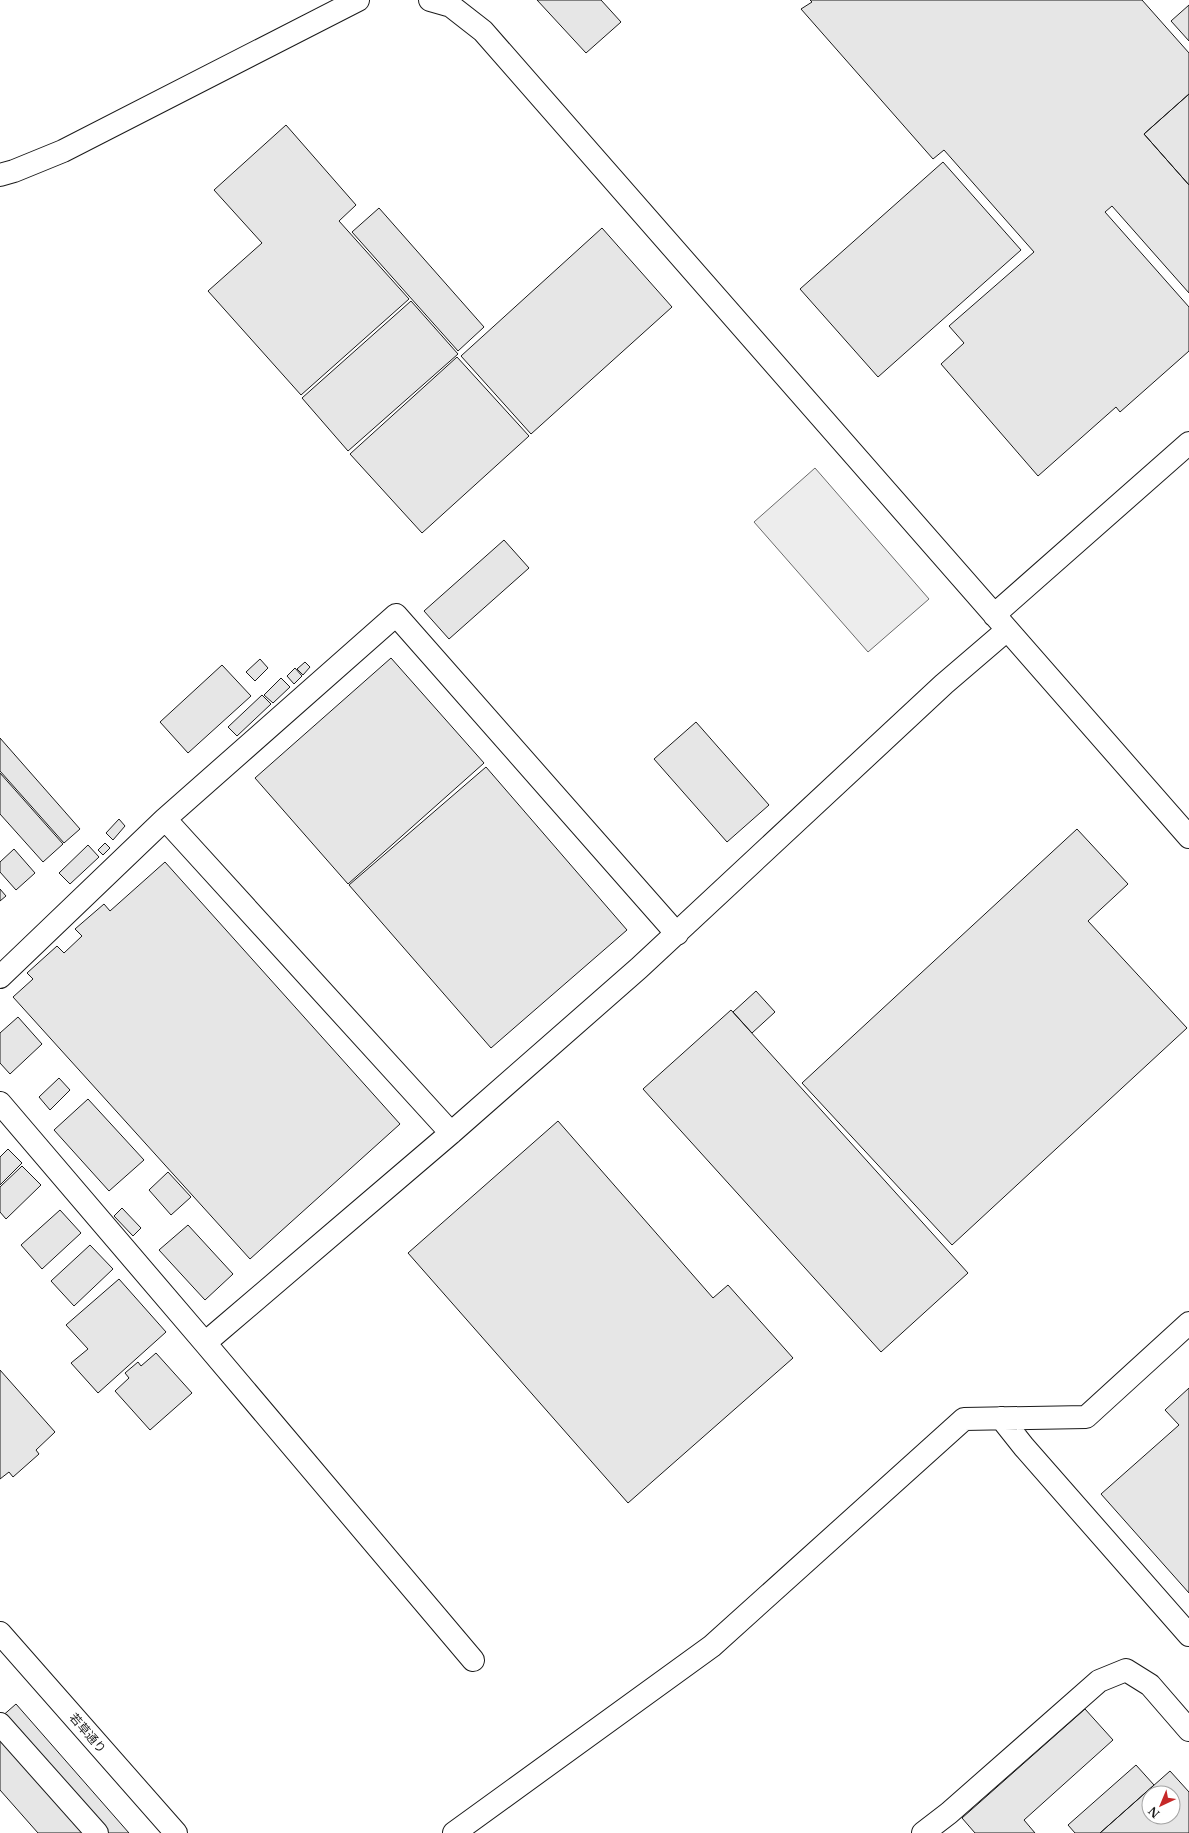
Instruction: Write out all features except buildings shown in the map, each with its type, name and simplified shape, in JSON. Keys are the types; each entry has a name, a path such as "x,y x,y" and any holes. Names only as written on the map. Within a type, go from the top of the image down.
{"street":[{"path":"0,175 14,171 63,151 358,0"},
{"path":"430,0 451,6 483,30 1189,837"},
{"path":"205,1343 451,1132 677,934 944,684 1001,622 1189,443"},
{"path":"0,977 165,819 396,615 677,934"},
{"path":"165,819 451,1132"},
{"path":"0,1103 473,1660"},
{"path":"454,1833 712,1646 964,1419 1086,1417 1189,1323"},
{"path":"1001,1418 1024,1447 1189,1636"},
{"name":"若草通り","path":"0,1633 176,1833"},
{"path":"932,1830 1099,1681 1126,1670 1150,1685 1189,1730"},
{"path":"0,1724 97,1833"}],"shaded area":[{"path":"815,468 929,599 868,652 754,522"}]}
